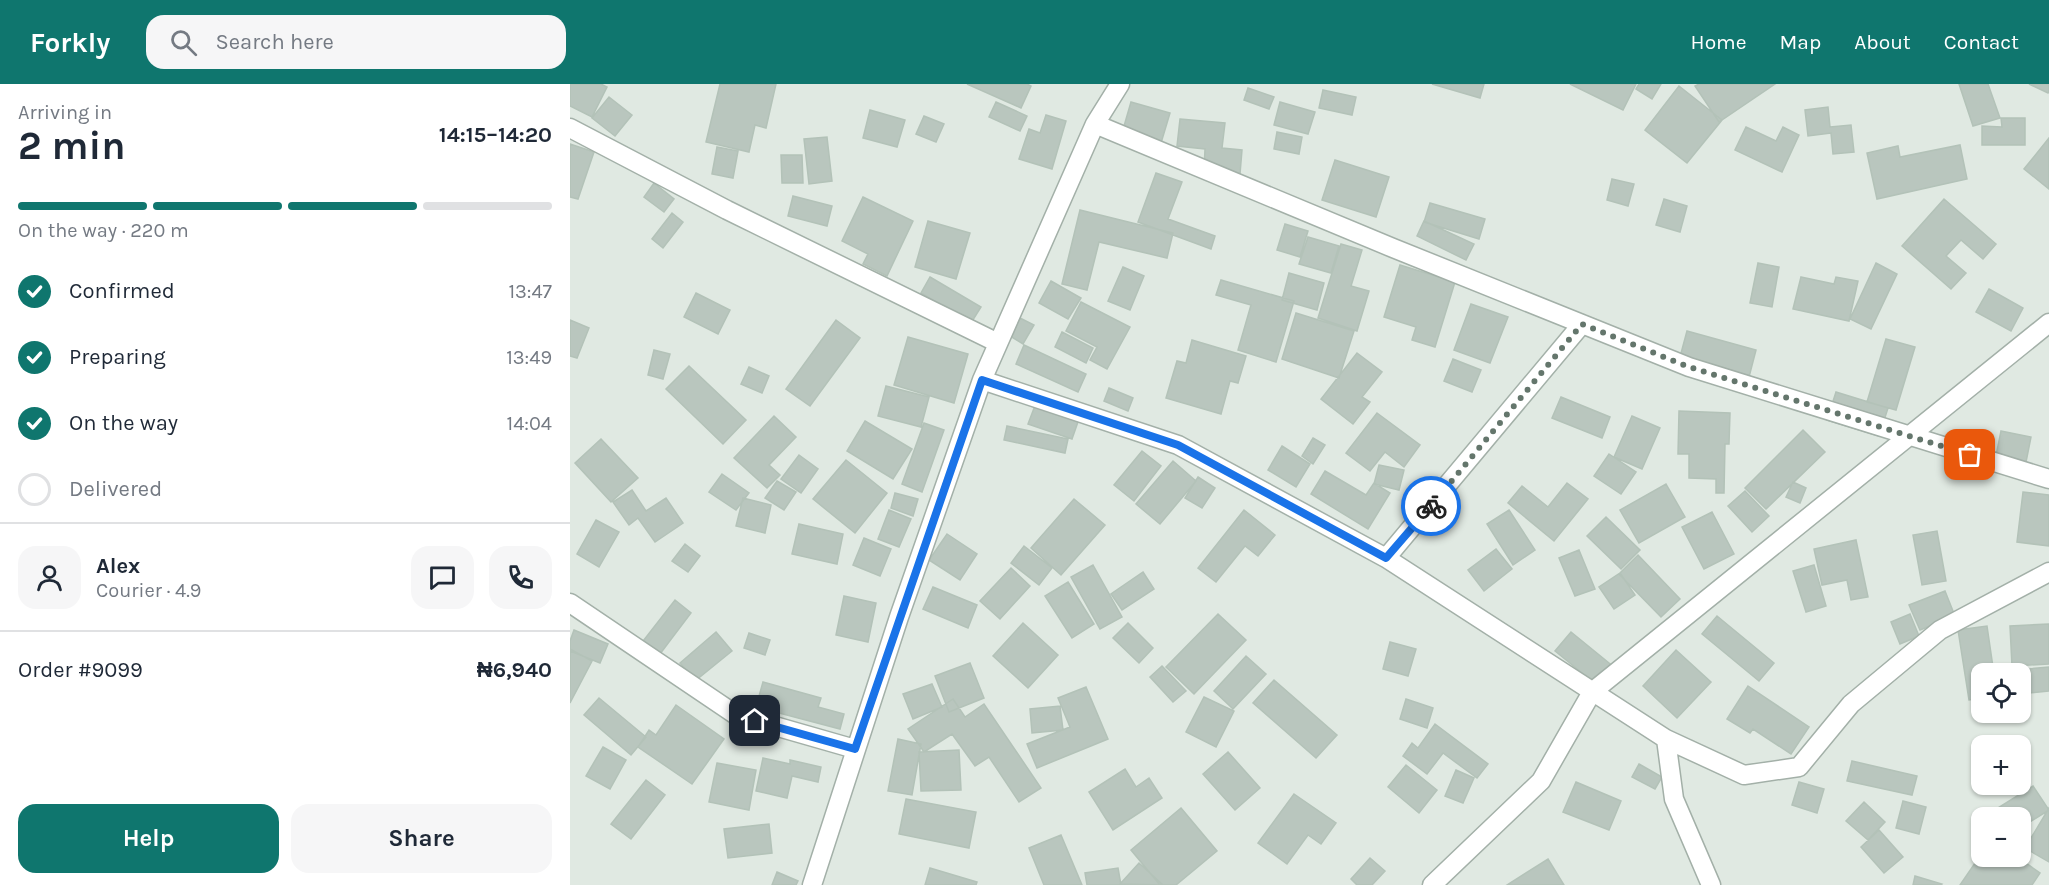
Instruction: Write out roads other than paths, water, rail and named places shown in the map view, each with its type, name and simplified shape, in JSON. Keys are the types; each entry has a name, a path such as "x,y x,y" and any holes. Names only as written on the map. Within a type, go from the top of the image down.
{"street":[{"path":"812,885 855,749 982,380 1095,124 1120,84"},
{"path":"1095,124 1393,249 1689,367 2049,479"},
{"path":"570,128 727,210 998,343"},
{"path":"1432,885 1541,781 1592,692 2049,323"},
{"path":"1386,558 1582,324"},
{"path":"982,380 1178,445 1386,558 1666,739 1744,775 1799,767 1851,704 1940,630 2049,572"},
{"path":"570,603 735,716 855,749"},
{"path":"1666,739 1674,799 1711,885"}]}
